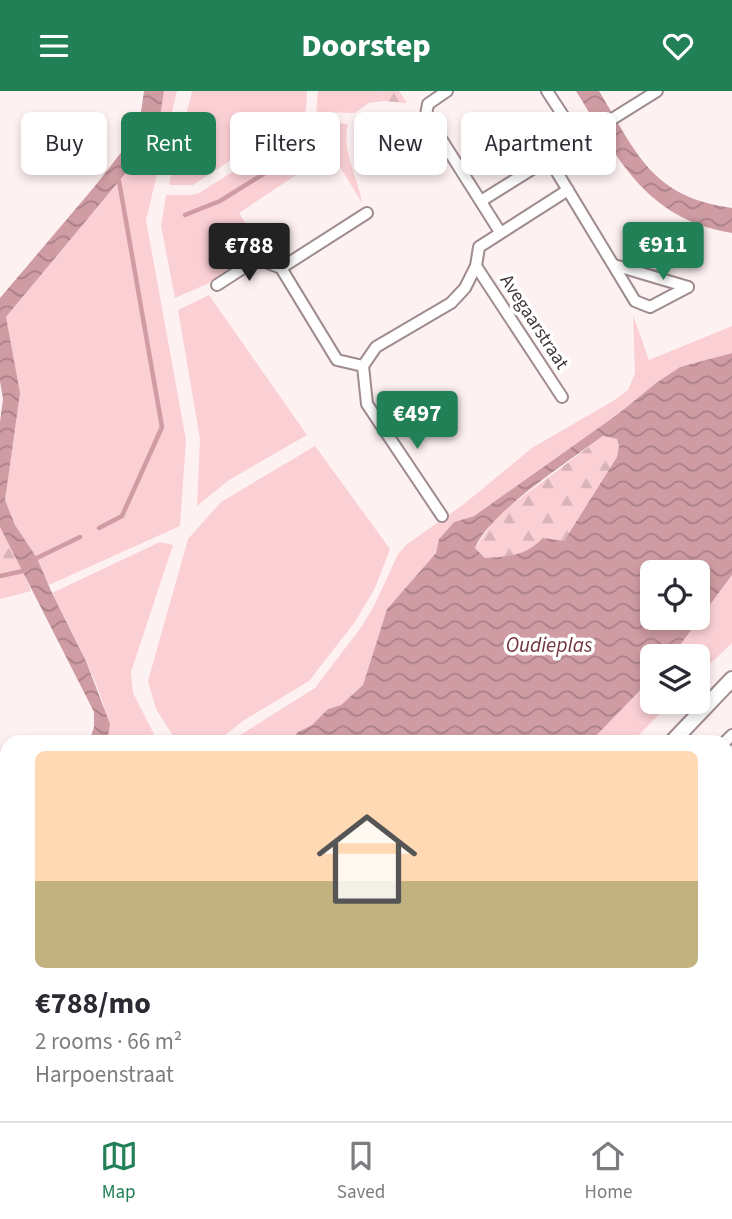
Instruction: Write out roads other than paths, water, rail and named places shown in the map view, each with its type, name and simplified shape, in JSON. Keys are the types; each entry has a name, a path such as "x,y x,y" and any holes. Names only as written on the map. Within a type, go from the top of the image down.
{"street":[{"path":"447,91 428,104 426,115 500,232"},
{"path":"547,91 561,112"},
{"path":"616,117 657,91"},
{"path":"481,201 523,175"},
{"path":"559,175 635,301 650,307 688,287 614,265"},
{"path":"442,516 367,404 363,366 376,347 451,303 465,288 476,266 479,247 568,190"},
{"path":"281,268 367,213"},
{"path":"217,285 254,261 263,261 281,268 337,360 363,366"},
{"name":"Avegaarstraat","path":"476,266 562,397"},
{"path":"679,735 732,679"}],"water":[{"path":"144,91 164,91 161,112 141,112"},
{"path":"576,91 599,91 611,112 589,112"},
{"path":"616,120 649,169 664,182 682,194 732,208 732,233 702,226 655,200 616,154"},
{"path":"121,153 121,175 124,175 6,317 20,393 5,500 15,525 37,558 86,661 110,724 108,735 91,735 94,712 0,527 0,422 3,399 0,381 0,298 104,175 107,175 107,171"},
{"name":"Oudieplas","path":"732,353 732,575 710,605 710,560 640,560 640,630 691,630 681,644 640,644 640,690 597,735 295,735 312,725 328,709 341,705 363,685 387,609 436,553 439,539 454,522 474,516 680,367","holes":["603,436 617,439 617,457 564,541 543,538 524,552 493,558 485,558 475,548 483,534 513,504"]}],"waterway":[{"path":"185,215 220,201 262,175"},
{"path":"99,528 122,516 162,427 119,181"},
{"path":"37,558 80,537"},
{"path":"0,576 23,571"}]}
